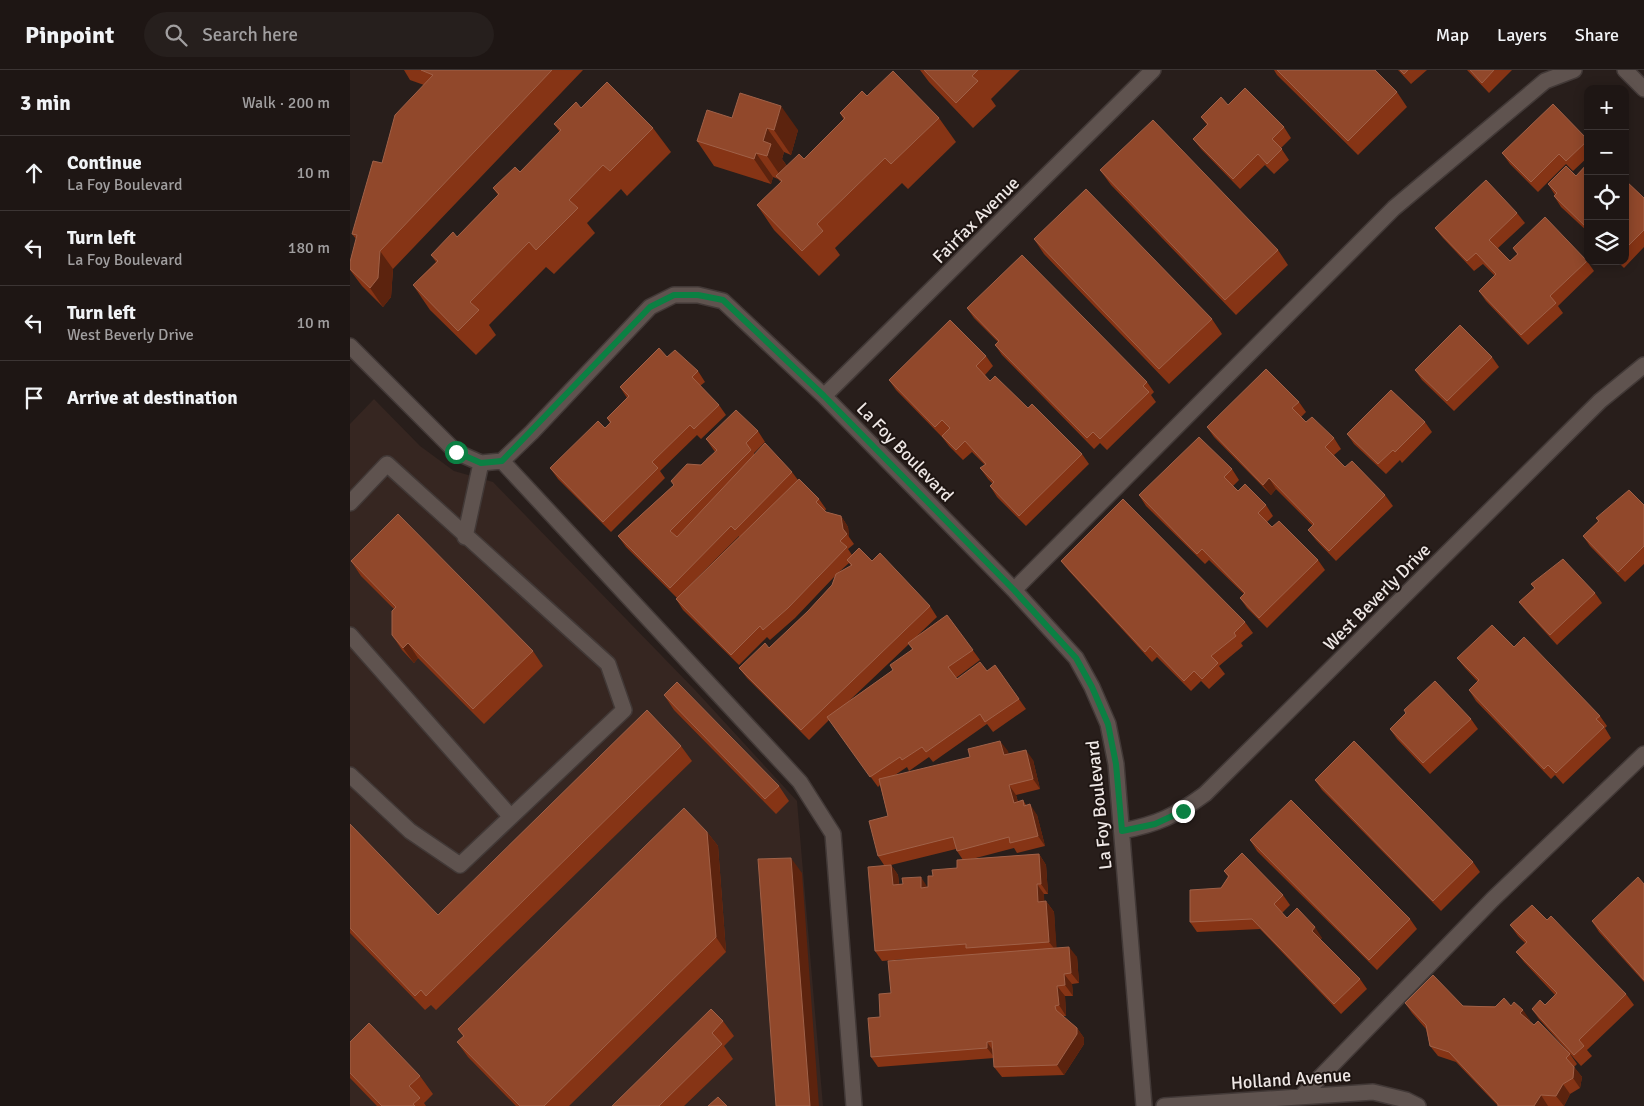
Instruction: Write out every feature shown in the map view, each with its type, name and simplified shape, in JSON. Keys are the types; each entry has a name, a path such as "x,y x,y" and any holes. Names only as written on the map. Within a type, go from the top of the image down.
{"street":[{"name":"Fairfax Avenue","path":"824,396 1154,70"},
{"path":"1014,590 1394,208 1545,81 1574,70"},
{"path":"1625,70 1644,89"},
{"name":"La Foy Boulevard","path":"502,461 650,307 674,295 698,295 723,300 824,396 1014,590 1076,658 1092,687 1108,724 1116,764 1144,1106"},
{"path":"350,346 456,452 481,463 502,461 800,782 833,834 854,1106"},
{"name":"West Beverly Drive","path":"1122,831 1155,824 1183,811 1205,794 1600,401 1644,365"},
{"path":"465,537 481,463"},
{"path":"350,503 387,464 465,537 608,664 624,710 460,865 410,831 350,775"},
{"path":"350,635 511,817"},
{"path":"1301,1097 1493,899 1644,754"},
{"name":"Holland Avenue","path":"1164,1106 1373,1092 1406,1100 1418,1106"}],"shaded area":[{"path":"374,399 420,446 454,471 493,482 695,690 797,801 823,1106 350,1106 350,424"}],"building":[{"path":"421,70 552,70 380,251 378,278 370,288 350,269 357,235 352,234 373,161 382,163 395,115 433,75"},
{"path":"924,70 978,70 972,76 978,81 956,103"},
{"path":"1277,70 1375,70 1397,92 1348,141"},
{"path":"1400,70 1408,70 1404,74"},
{"path":"1470,70 1494,70 1482,83"},
{"path":"893,71 939,118 891,164 885,158 817,224 823,231 802,251 757,205 782,181 776,176 799,154 804,159 845,118 840,113 862,91 867,96"},
{"path":"607,82 653,128 610,171 603,165 569,200 578,208 536,250 529,242 470,302 479,310 458,331 413,285 438,261 431,255 453,232 457,237 499,194 493,188 515,167 520,172 561,130 554,124 576,102 581,108"},
{"path":"1245,88 1284,127 1272,139 1282,149 1267,164 1258,154 1233,179 1193,139 1208,124 1201,117 1221,97 1228,105"},
{"path":"740,93 781,106 774,130 767,128 763,141 771,144 767,156 756,153 754,159 697,141 707,110 732,118"},
{"path":"1553,104 1584,136 1584,144 1566,161 1559,154 1531,182 1502,153"},
{"path":"1153,120 1278,250 1225,300 1100,170"},
{"path":"1566,166 1576,176 1584,167 1584,225 1554,196 1557,193 1548,184"},
{"path":"1486,180 1517,213 1489,240 1510,261 1518,254 1513,248 1545,217 1584,258 1584,264 1550,296 1556,303 1521,335 1479,291 1496,274 1476,253 1467,261 1435,228"},
{"path":"1629,184 1644,198 1644,230 1629,245"},
{"path":"1086,189 1212,319 1159,369 1034,239"},
{"path":"1022,255 1147,382 1143,386 1149,392 1100,439 1093,432 1087,438 995,345 999,341 967,308"},
{"path":"950,320 986,356 976,366 990,381 995,376 1028,408 1032,404 1082,454 1019,516 990,486 994,482 980,468 986,464 965,441 956,450 942,436 950,428 942,420 935,427 889,380"},
{"path":"1460,325 1492,357 1447,401 1415,370"},
{"path":"659,348 667,357 675,350 698,371 692,377 719,405 694,429 690,425 652,462 658,468 603,522 550,468 598,421 605,428 611,422 607,418 629,396 620,387"},
{"path":"1266,369 1299,402 1292,408 1306,422 1312,417 1334,438 1325,447 1345,467 1352,461 1385,495 1329,551 1308,530 1314,524 1269,478 1263,485 1207,427"},
{"path":"1391,390 1425,422 1395,452 1393,450 1378,464 1347,434"},
{"path":"736,410 758,431 746,443 751,450 670,531 677,537 765,443 792,472 735,530 731,526 670,588 618,536 674,485 671,481 687,464 701,465 717,450 706,439"},
{"path":"1199,437 1232,469 1224,477 1238,491 1245,484 1266,505 1258,513 1272,527 1279,521 1318,560 1259,618 1240,598 1245,593 1202,549 1197,554 1139,495"},
{"path":"799,479 819,499 816,502 826,512 841,516 843,529 847,534 840,541 847,547 788,608 763,630 760,626 731,655 676,599"},
{"path":"1629,490 1644,505 1644,546 1618,572 1583,536 1599,521 1596,518"},
{"path":"1123,499 1245,622 1234,633 1236,636 1211,656 1218,663 1202,679 1194,671 1184,681 1150,646 1145,652 1061,561"},
{"path":"398,514 533,651 473,709 408,643 403,648 392,635 392,611 396,607 351,561"},
{"path":"859,548 872,561 880,553 930,606 801,730 739,668 765,643 769,648 808,611 832,585 836,574 852,565 847,560"},
{"path":"1563,559 1595,593 1550,635 1519,602 1535,588 1531,584"},
{"path":"947,615 973,650 948,667 957,679 980,662 987,671 995,665 1019,699 985,722 980,714 926,752 922,747 902,760 900,757 870,777 827,717 893,670 890,665 913,649 908,643"},
{"path":"1492,625 1514,647 1524,637 1600,716 1596,719 1604,727 1556,773 1548,765 1544,769 1469,690 1479,680 1457,658"},
{"path":"1435,681 1471,719 1423,763 1390,729 1406,713 1404,710"},
{"path":"677,682 779,786 765,799 664,695"},
{"path":"647,710 681,746 426,996 421,990 415,996 350,928 350,824 438,915"},
{"path":"1000,741 1004,755 1026,750 1033,779 1009,785 1014,803 1023,800 1024,806 1030,804 1038,836 1010,843 1009,837 957,851 953,837 878,856 869,821 888,816 879,779 970,757 968,749"},
{"path":"1354,741 1473,862 1433,901 1315,780"},
{"path":"1291,800 1410,919 1369,960 1250,840"},
{"path":"684,808 707,832 716,937 544,1106 520,1106 457,1042 464,1036 458,1029"},
{"path":"1242,853 1283,895 1274,904 1287,918 1297,908 1315,927 1312,931 1360,979 1334,1004 1252,919 1190,922 1190,890 1221,888 1229,876 1224,871"},
{"path":"1039,854 1041,884 1037,884 1038,902 1046,901 1049,942 966,948 966,944 875,951 868,867 891,865 893,885 903,884 902,878 921,877 921,888 928,887 928,876 933,876 932,870 957,868 957,860"},
{"path":"791,858 810,1106 776,1106 758,859"},
{"path":"1638,877 1644,884 1644,980 1592,921"},
{"path":"1532,905 1547,920 1551,916 1626,994 1579,1040 1584,1046 1574,1055 1532,1009 1540,1000 1545,1005 1557,993 1516,952 1527,942 1510,925"},
{"path":"1069,947 1071,973 1064,974 1065,985 1057,986 1059,1005 1055,1006 1056,1010 1077,1028 1077,1034 1057,1065 994,1067 992,1041 987,1042 987,1048 871,1057 868,1018 880,1017 879,994 891,993 888,961"},
{"path":"1433,975 1463,1006 1495,1007 1504,998 1511,1006 1514,1002 1523,1010 1520,1013 1534,1025 1538,1021 1570,1054 1566,1058 1574,1067 1573,1078 1563,1084 1556,1096 1541,1095 1534,1106 1498,1106 1449,1052 1430,1046 1426,1025 1405,1003"},
{"path":"711,1009 723,1021 712,1033 722,1044 659,1106 612,1106"},
{"path":"369,1023 420,1076 409,1086 420,1098 413,1104 415,1106 382,1106 350,1073 350,1042"},
{"path":"718,1097 727,1106 708,1106"}],"route":[{"path":"456,452 481,463 502,461 532,432 650,307 674,295 698,295 723,300 824,396 1014,590 1076,658 1092,687 1108,724 1116,764 1122,831 1155,824 1183,811"}]}
